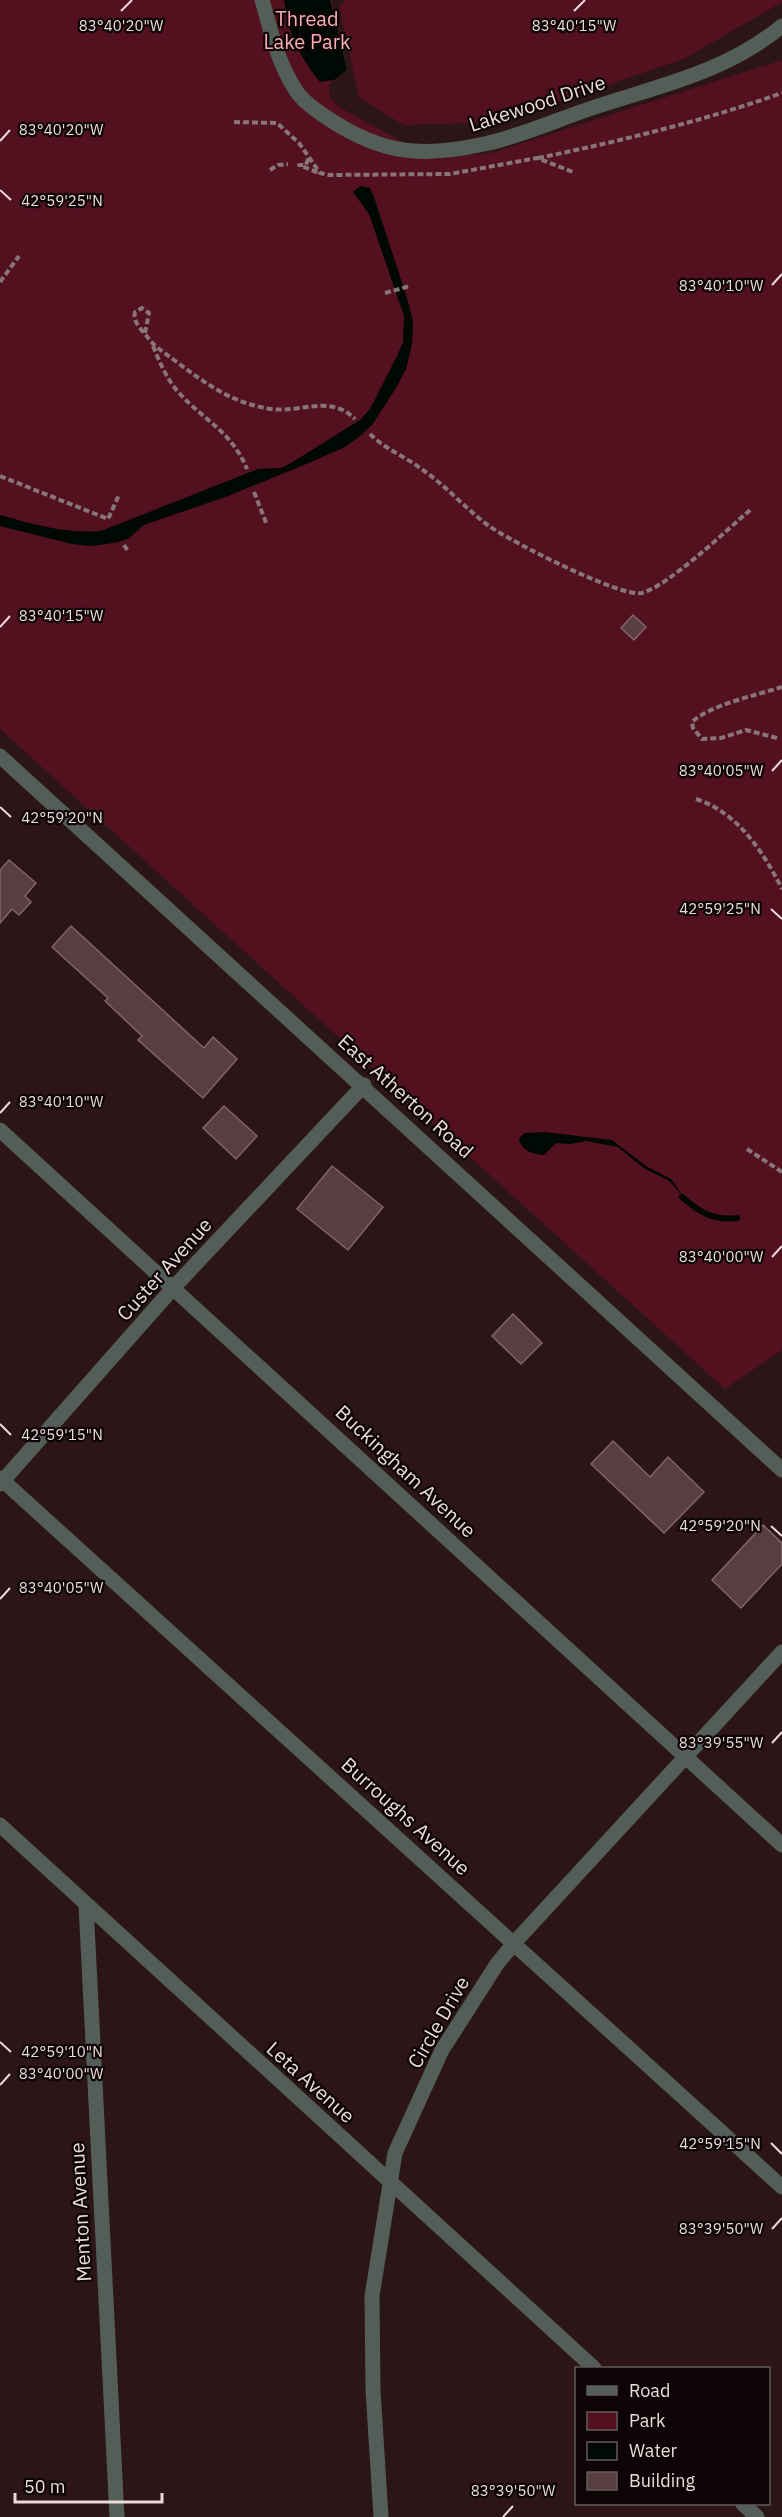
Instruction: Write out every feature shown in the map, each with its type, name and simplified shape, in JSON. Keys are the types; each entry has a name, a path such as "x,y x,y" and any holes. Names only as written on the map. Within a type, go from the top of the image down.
{"street":[{"name":"Lakewood Drive","path":"262,0 277,57 296,92 318,111 362,138 387,148 442,151 485,144 527,133 589,109 702,74 752,47 782,26"},
{"name":"East Atherton Road","path":"0,756 364,1085 782,1470"},
{"name":"Custer Avenue","path":"1,1481 174,1287 364,1085"},
{"name":"Buckingham Avenue","path":"0,1130 782,1845"},
{"name":"Burroughs Avenue","path":"1,1481 515,1942 782,2187"},
{"name":"Circle Drive","path":"381,2517 373,2390 372,2295 388,2211 389,2182 395,2153 442,2050 497,1964 515,1942 782,1652"},
{"name":"Leta Avenue","path":"0,1825 593,2367"},
{"name":"Menton Avenue","path":"86,1905 117,2517"},
{"path":"743,2505 757,2517"}],"path":[{"path":"537,158 630,138 723,113 782,93"},
{"path":"308,158 306,165 299,165 320,173"},
{"path":"270,170 278,165 288,164"},
{"path":"0,282 19,255"},
{"path":"385,293 410,286"},
{"path":"145,333 149,313 142,308 134,316 145,333 152,342 195,378 234,398 274,409 329,405 348,412 355,419"},
{"path":"152,342 163,370 179,393 231,439 247,470"},
{"path":"370,434 429,474 478,518 501,534 600,582 632,594 642,593 659,583 700,553 750,510"},
{"path":"0,476 108,519 119,495"},
{"path":"254,492 267,525"},
{"path":"124,545 128,551"},
{"path":"777,738 746,729 721,738 702,739 693,728 692,722 698,716 782,687"},
{"path":"696,799 720,808 744,830 782,889"},
{"path":"747,1149 782,1172"}],"green space":[{"path":"0,0 331,0 347,70 329,84 330,97 339,107 434,159 491,153 782,60 782,1350 725,1389 0,729"},
{"path":"345,0 782,0 782,2 684,59 498,122 404,125 359,98 339,6"}],"water":[{"name":"Thread Lake Park","path":"284,0 330,0 347,70 334,80 320,82 306,63 288,24"},
{"path":"360,186 370,188 373,194 413,321 412,344 406,369 372,425 343,448 228,496 144,525 128,539 114,543 91,546 72,544 0,526 0,515 62,530 101,531 258,469 281,468 360,420 370,409 403,342 404,316 369,214 353,192"},
{"path":"545,1132 612,1140 646,1166 671,1179 683,1196 668,1180 645,1169 618,1147 586,1141 570,1144 556,1143 544,1155 528,1151 520,1142 519,1138 525,1133"}],"building":[{"path":"633,615 646,627 634,640 621,628"},
{"path":"9,860 36,883 25,896 31,902 19,915 12,909 0,923 0,870"},
{"path":"71,926 204,1048 213,1037 237,1059 203,1098 138,1040 142,1036 105,1001 108,998 52,947"},
{"path":"224,1106 257,1136 236,1159 203,1128"},
{"path":"332,1166 383,1207 348,1250 297,1209"},
{"path":"513,1314 542,1343 521,1364 492,1336"},
{"path":"613,1441 650,1477 668,1457 704,1492 664,1533 591,1464"},
{"path":"763,1525 782,1543 782,1564 741,1608 712,1580"}],"waterway":[{"path":"682,1197 714,1217 737,1218"}]}
